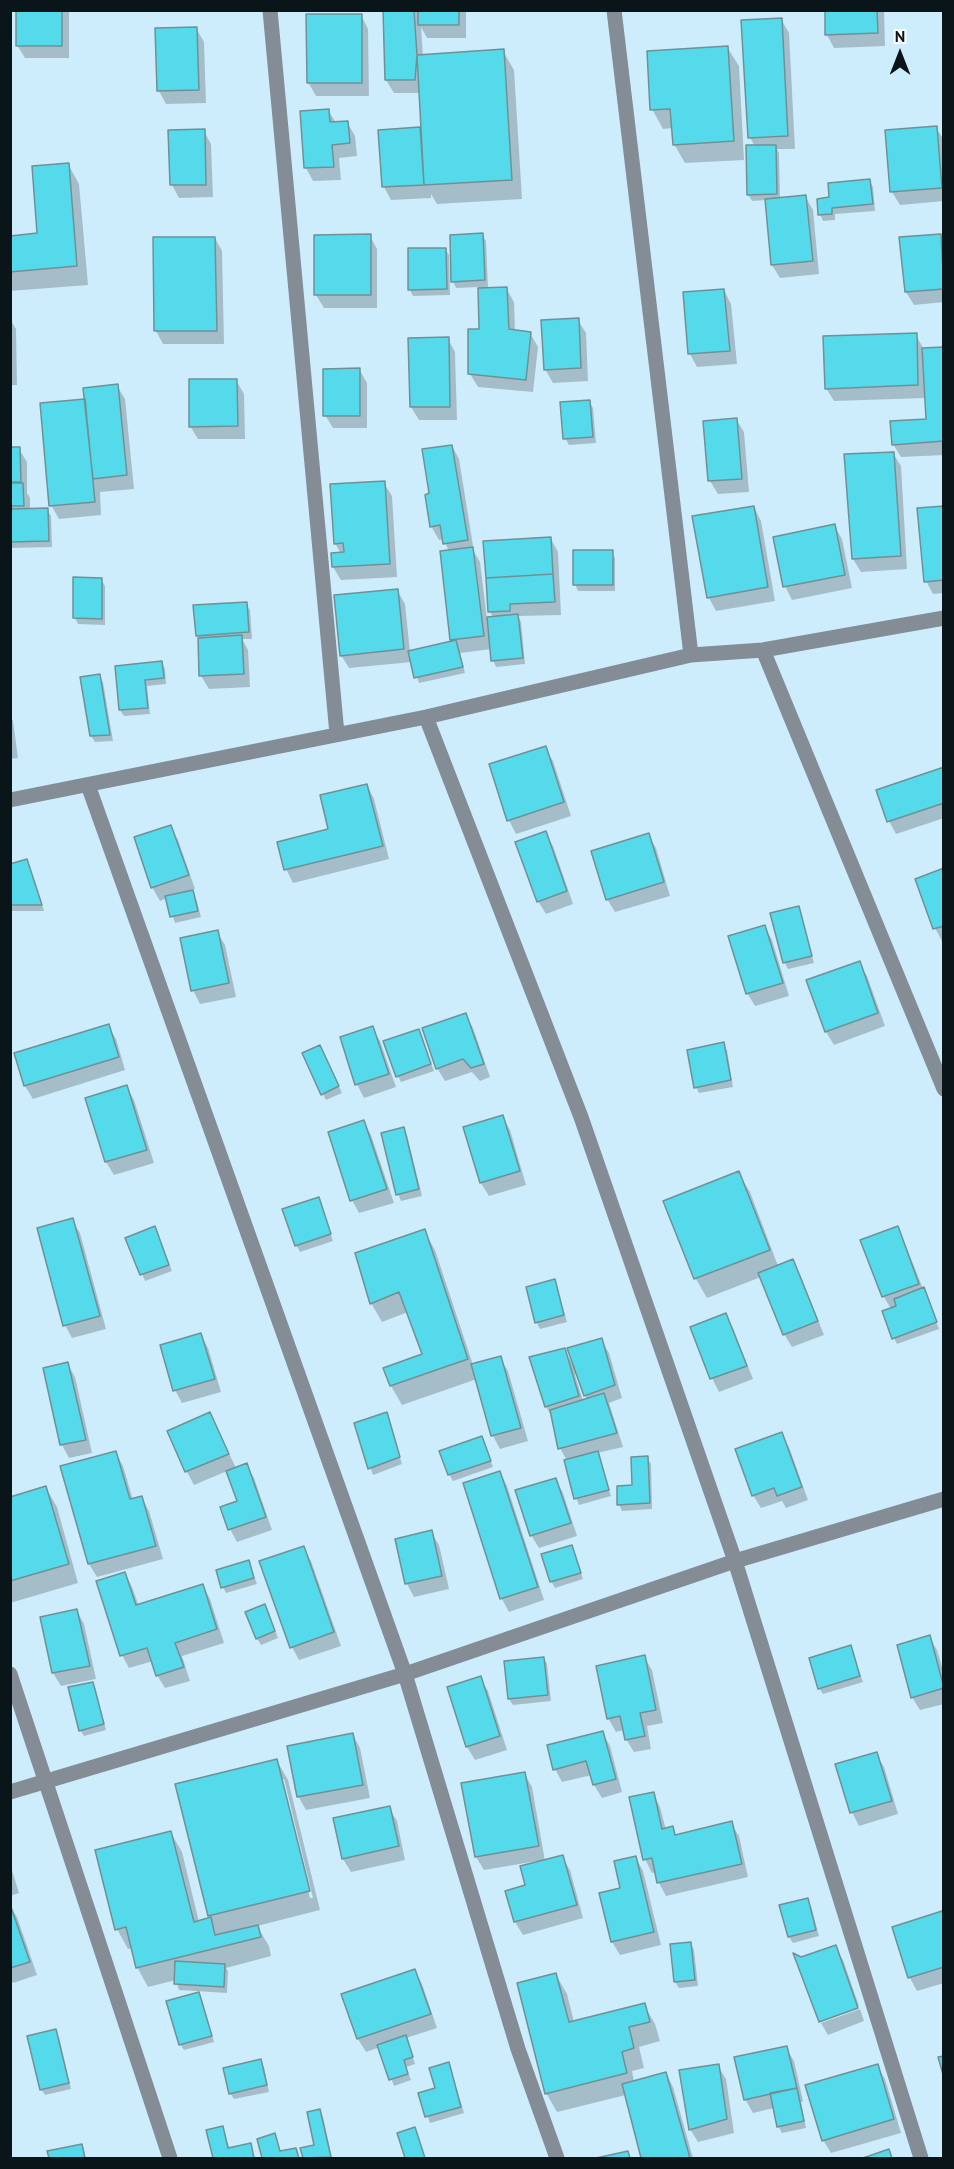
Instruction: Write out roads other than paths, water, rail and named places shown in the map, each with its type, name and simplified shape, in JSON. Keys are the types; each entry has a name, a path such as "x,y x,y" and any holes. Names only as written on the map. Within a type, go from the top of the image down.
{"street":[{"path":"270,10 337,734"},
{"path":"614,10 691,655"},
{"path":"10,800 426,717 691,655 763,650 944,618"},
{"path":"763,650 944,1089"},
{"path":"426,717 581,1116 735,1561 921,2158"},
{"path":"88,785 405,1674 518,2049 557,2158"},
{"path":"10,1792 405,1674 735,1561 944,1499"},
{"path":"10,1674 170,2158"}]}
